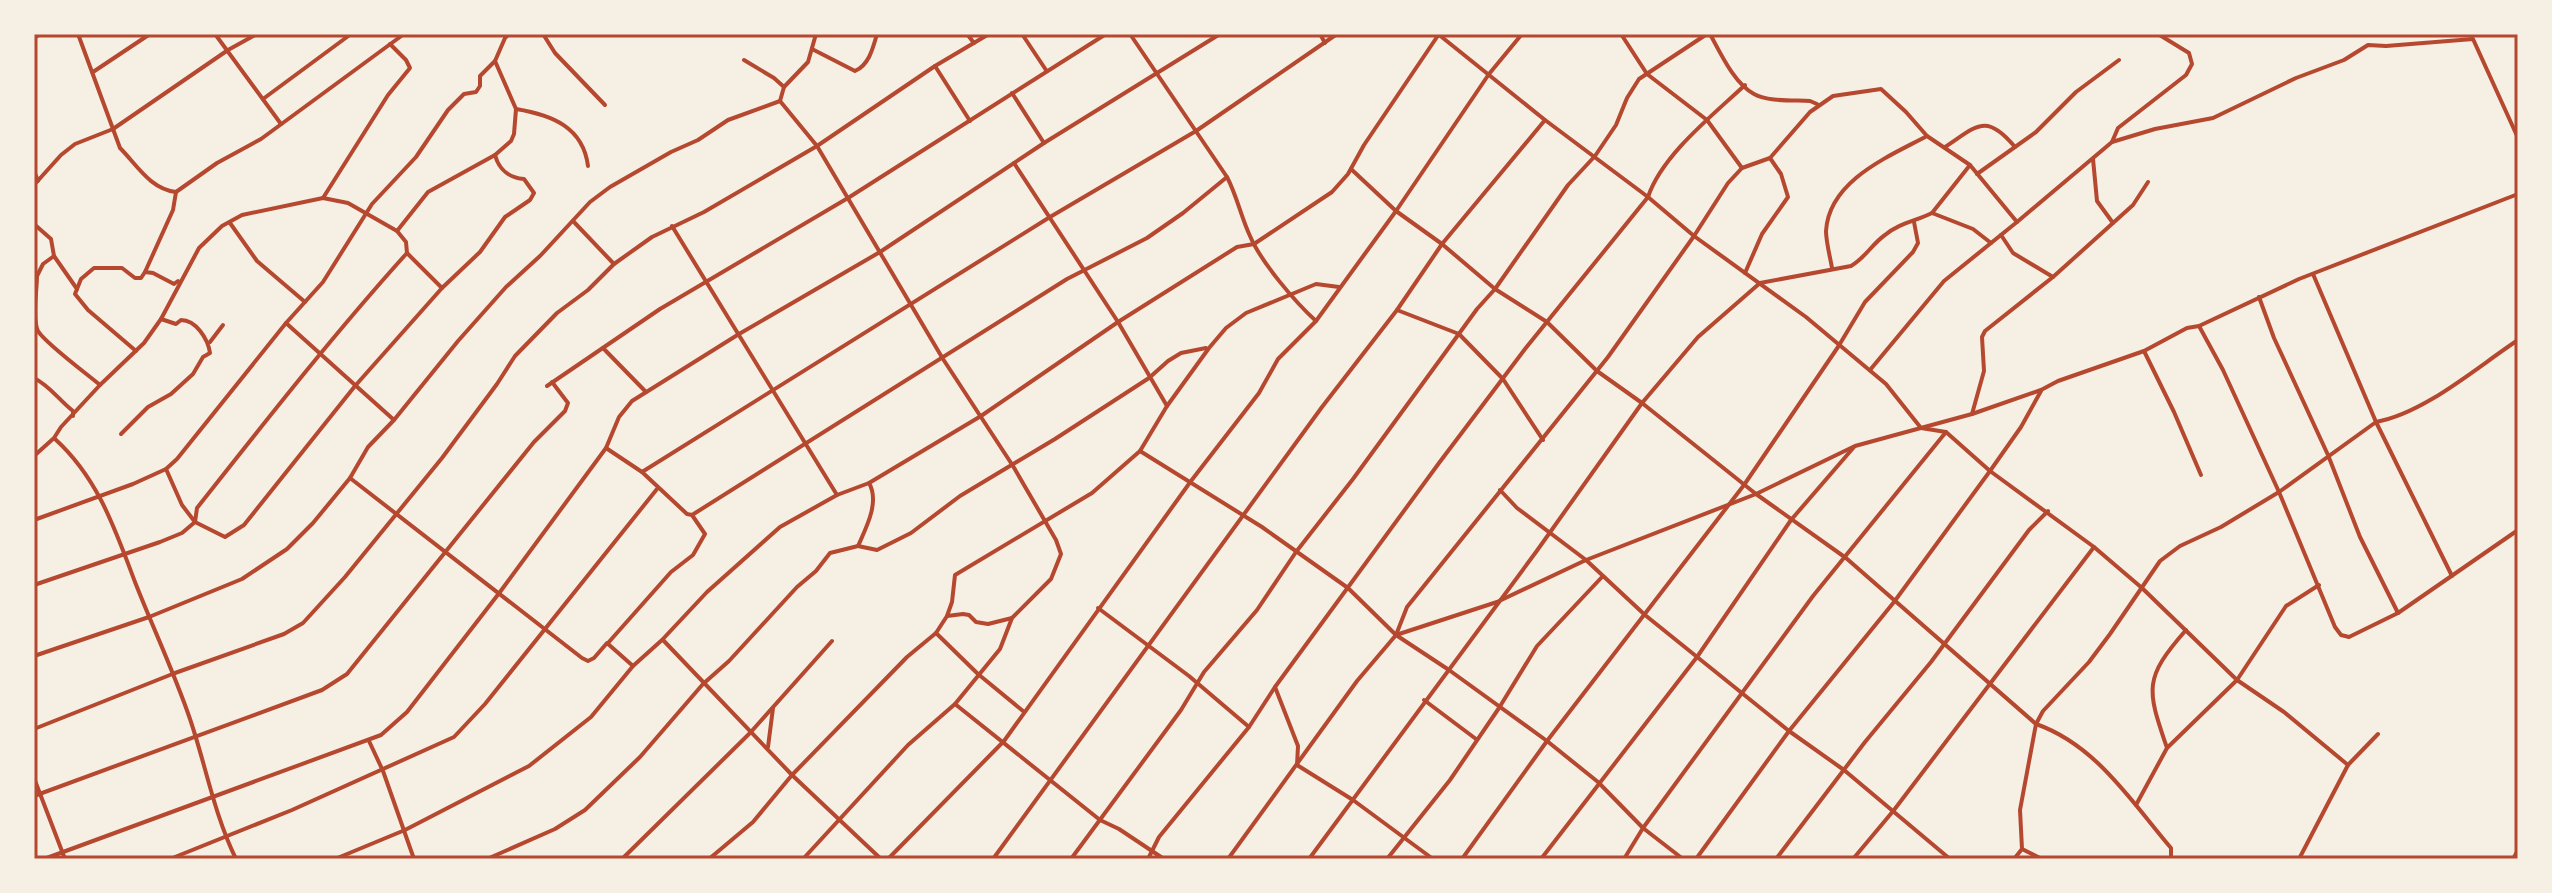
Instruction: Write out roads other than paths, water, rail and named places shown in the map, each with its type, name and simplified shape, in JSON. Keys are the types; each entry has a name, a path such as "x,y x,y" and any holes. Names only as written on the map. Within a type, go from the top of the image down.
{"street":[{"path":"34,38 40,34"},
{"path":"78,34 120,148 130,162 165,190 176,192 281,124 404,34"},
{"path":"93,72 150,34"},
{"path":"215,34 281,124"},
{"path":"36,183 75,144 113,129 228,50 257,34"},
{"path":"263,99 351,34"},
{"path":"34,520 166,469 214,415 340,258 366,214 387,186 416,157 457,99 476,92 480,86 480,76 495,61 509,34"},
{"path":"543,34 566,66 605,105"},
{"path":"750,34 760,34"},
{"path":"780,101 784,87 805,66 816,34"},
{"path":"812,49 855,71 862,69 871,54 877,34"},
{"path":"967,34 974,43"},
{"path":"34,729 284,634 303,623 345,577 456,439 515,356 557,313 588,290 614,264 672,226 704,212 817,146 935,66 989,34"},
{"path":"1022,34 1046,70"},
{"path":"547,386 705,281 848,198 1106,34"},
{"path":"1130,34 1227,177 1254,244 1291,294 1316,321"},
{"path":"44,859 381,735 407,712 500,592 606,448 619,417 632,401 880,252 1044,143 1220,34"},
{"path":"1320,34 1325,43"},
{"path":"642,472 1050,217 1196,131 1337,34"},
{"path":"335,859 405,830 539,760 591,717 633,666 773,532 794,517 837,495 869,483 981,416 1118,322 1237,247 1254,244 1332,192 1351,169 1438,34 1694,236 1806,317 1838,347 1886,384 1921,428 1946,432 1990,471 2094,547 2142,588 2237,680 2284,712 2348,765"},
{"path":"888,859 1004,741 1191,481 1259,393 1278,359 1316,321 1341,288 1489,74 1522,34"},
{"path":"1621,34 1647,74 1707,120 1742,168"},
{"path":"1071,859 1181,710 1196,684 1257,610 1296,552 1495,289 1568,185 1595,156 1616,125 1639,79 1708,34 1737,79 1751,93 1761,97 1810,101 1815,105 1833,96 1881,89 1927,136 1970,165 2017,222"},
{"path":"1870,370 1944,281 2093,159 2112,142 2118,128 2186,75 2192,64 2189,53 2158,34"},
{"path":"2112,142 2155,129 2213,118 2296,78 2344,60 2368,45 2473,39 2518,138"},
{"path":"323,198 388,95 410,68 390,44"},
{"path":"744,60 784,87"},
{"path":"1977,174 2036,132 2076,92 2119,60"},
{"path":"397,231 428,192 495,155 511,141 516,109 495,61"},
{"path":"935,66 970,121"},
{"path":"1148,859 1159,837 1249,727 1275,687 1503,379 1648,197 1661,169 1745,85"},
{"path":"1012,93 1044,143"},
{"path":"1228,859 1357,681 1396,635 1407,607 1597,371 1694,236 1728,183 1742,168 1770,158 1810,112 1833,96"},
{"path":"780,101 817,146 943,359 1013,466 1061,554 1051,579 1012,618 1000,649 955,704 908,745 803,859"},
{"path":"34,656 149,617 242,579 270,562 313,523 350,478 368,447 506,287 599,194 698,140 728,120 780,101"},
{"path":"516,109 540,114 574,131 586,150 588,166"},
{"path":"993,859 1322,407 1397,310 1442,244 1545,120"},
{"path":"1945,148 1982,125 1991,125 2004,133 2015,147"},
{"path":"1832,268 1826,231 1839,196 1857,177 1927,136"},
{"path":"166,469 182,505 195,522 225,537 244,525 355,386 442,288 480,252 505,217 530,200 534,193 524,179 511,177 495,155"},
{"path":"1745,273 1762,234 1788,197 1781,174 1770,158"},
{"path":"2093,159 2097,201 2113,223"},
{"path":"1014,163 1118,322 1167,406"},
{"path":"1309,859 1642,403 1698,337 1760,283 1851,266 1862,260 1882,237 1899,225 1932,213 1970,165"},
{"path":"1351,169 1396,211 1442,244 1495,289 1547,322 1597,371 1744,485 1846,558 2036,724 2059,732 2081,747 2136,805 2171,848 2171,859"},
{"path":"34,171 36,183"},
{"path":"692,515 1084,270 1147,238 1227,177"},
{"path":"1972,414 1984,371 1982,337 1985,331 2053,277 2133,205 2148,182"},
{"path":"136,351 88,310 75,294 81,279 94,268 122,268 135,278 141,278 173,210 176,192"},
{"path":"1396,635 1497,602 1586,560 1756,494 1855,446 1972,414 2144,351 2187,328 2199,326 2313,274 2518,194"},
{"path":"34,456 136,351 161,319 199,248 229,222 256,210 323,198 348,203 397,231 406,242 407,253 442,288"},
{"path":"1932,213 1973,229 1991,243"},
{"path":"573,221 614,264"},
{"path":"229,222 257,261 305,302"},
{"path":"1462,859 1547,741 1744,485 1865,302 1913,252 1918,243 1914,222"},
{"path":"34,224 51,239 54,256 77,289"},
{"path":"672,226 837,495"},
{"path":"2001,235 2013,253 2053,277"},
{"path":"34,585 88,569 182,533 195,522 197,508 296,387 319,353 407,253"},
{"path":"54,256 43,264 36,276 38,331 100,385"},
{"path":"145,272 174,284 180,279"},
{"path":"2313,274 2376,422 2452,576"},
{"path":"709,859 753,822 792,775 907,657 936,633 952,602 955,575 1092,493 1140,451 1167,406 1226,328 1246,313 1316,284 1341,288"},
{"path":"2259,297 2360,537 2398,613"},
{"path":"1397,310 1459,334 1503,379 1543,440"},
{"path":"121,434 148,407 171,394 193,374 203,357 210,353 209,343 188,320 176,324 161,319"},
{"path":"286,323 394,420"},
{"path":"209,343 223,325"},
{"path":"2199,326 2223,370 2341,635 2349,637 2398,613 2518,530"},
{"path":"2014,859 2022,849 2020,810 2036,724 2061,689 2089,662 2160,561 2180,546 2221,527 2279,492 2376,422 2393,419 2433,398 2518,340"},
{"path":"603,348 647,392"},
{"path":"487,859 555,829 585,810 640,757 703,684 729,661 830,553 858,546 877,550 911,533 960,496 1013,466 1149,378 1181,353 1209,348"},
{"path":"2144,351 2201,475"},
{"path":"34,378 53,390 59,401 73,411 73,416"},
{"path":"34,796 322,690 347,674 534,442 565,411 568,403 552,382"},
{"path":"1696,859 1789,731 1894,602 2021,427 2041,390"},
{"path":"1624,859 1643,828 1813,596 1946,432"},
{"path":"54,438 74,456 100,495 175,673 211,796 236,859"},
{"path":"1541,859 1697,657 1791,520 1855,446"},
{"path":"350,478 588,661 671,572 693,555 705,534 692,515 657,489 642,472 606,448"},
{"path":"1140,451 1262,527 1348,588 1396,635 1547,741 1598,782 1643,828 1683,859"},
{"path":"858,546 870,518 874,490 869,483"},
{"path":"170,859 383,771 454,737 466,727 657,489"},
{"path":"1500,490 1517,508 1586,560 1645,615 1789,731 1844,770 1950,859"},
{"path":"1776,859 2029,530 2048,511"},
{"path":"1853,859 1894,810 2094,547"},
{"path":"1387,859 1450,780 1537,646 1602,577"},
{"path":"2136,805 2167,748 2237,680 2286,606 2319,585"},
{"path":"1098,608 1189,676 1249,727"},
{"path":"947,616 969,615 976,622 988,624 1012,618"},
{"path":"2167,748 2152,704 2153,678 2168,651 2186,630"},
{"path":"936,633 1023,712"},
{"path":"662,640 750,733 881,859"},
{"path":"622,859 750,733 832,641"},
{"path":"607,643 633,666"},
{"path":"1275,687 1298,746 1297,765"},
{"path":"1424,700 1476,739"},
{"path":"955,704 1100,820 1164,859"},
{"path":"768,748 773,706"},
{"path":"2299,859 2348,765 2378,734"},
{"path":"369,741 414,859"},
{"path":"1297,765 1353,800 1433,859"},
{"path":"34,778 65,859"},
{"path":"2022,849 2042,859"},
{"path":"2513,859 2518,850"}]}
